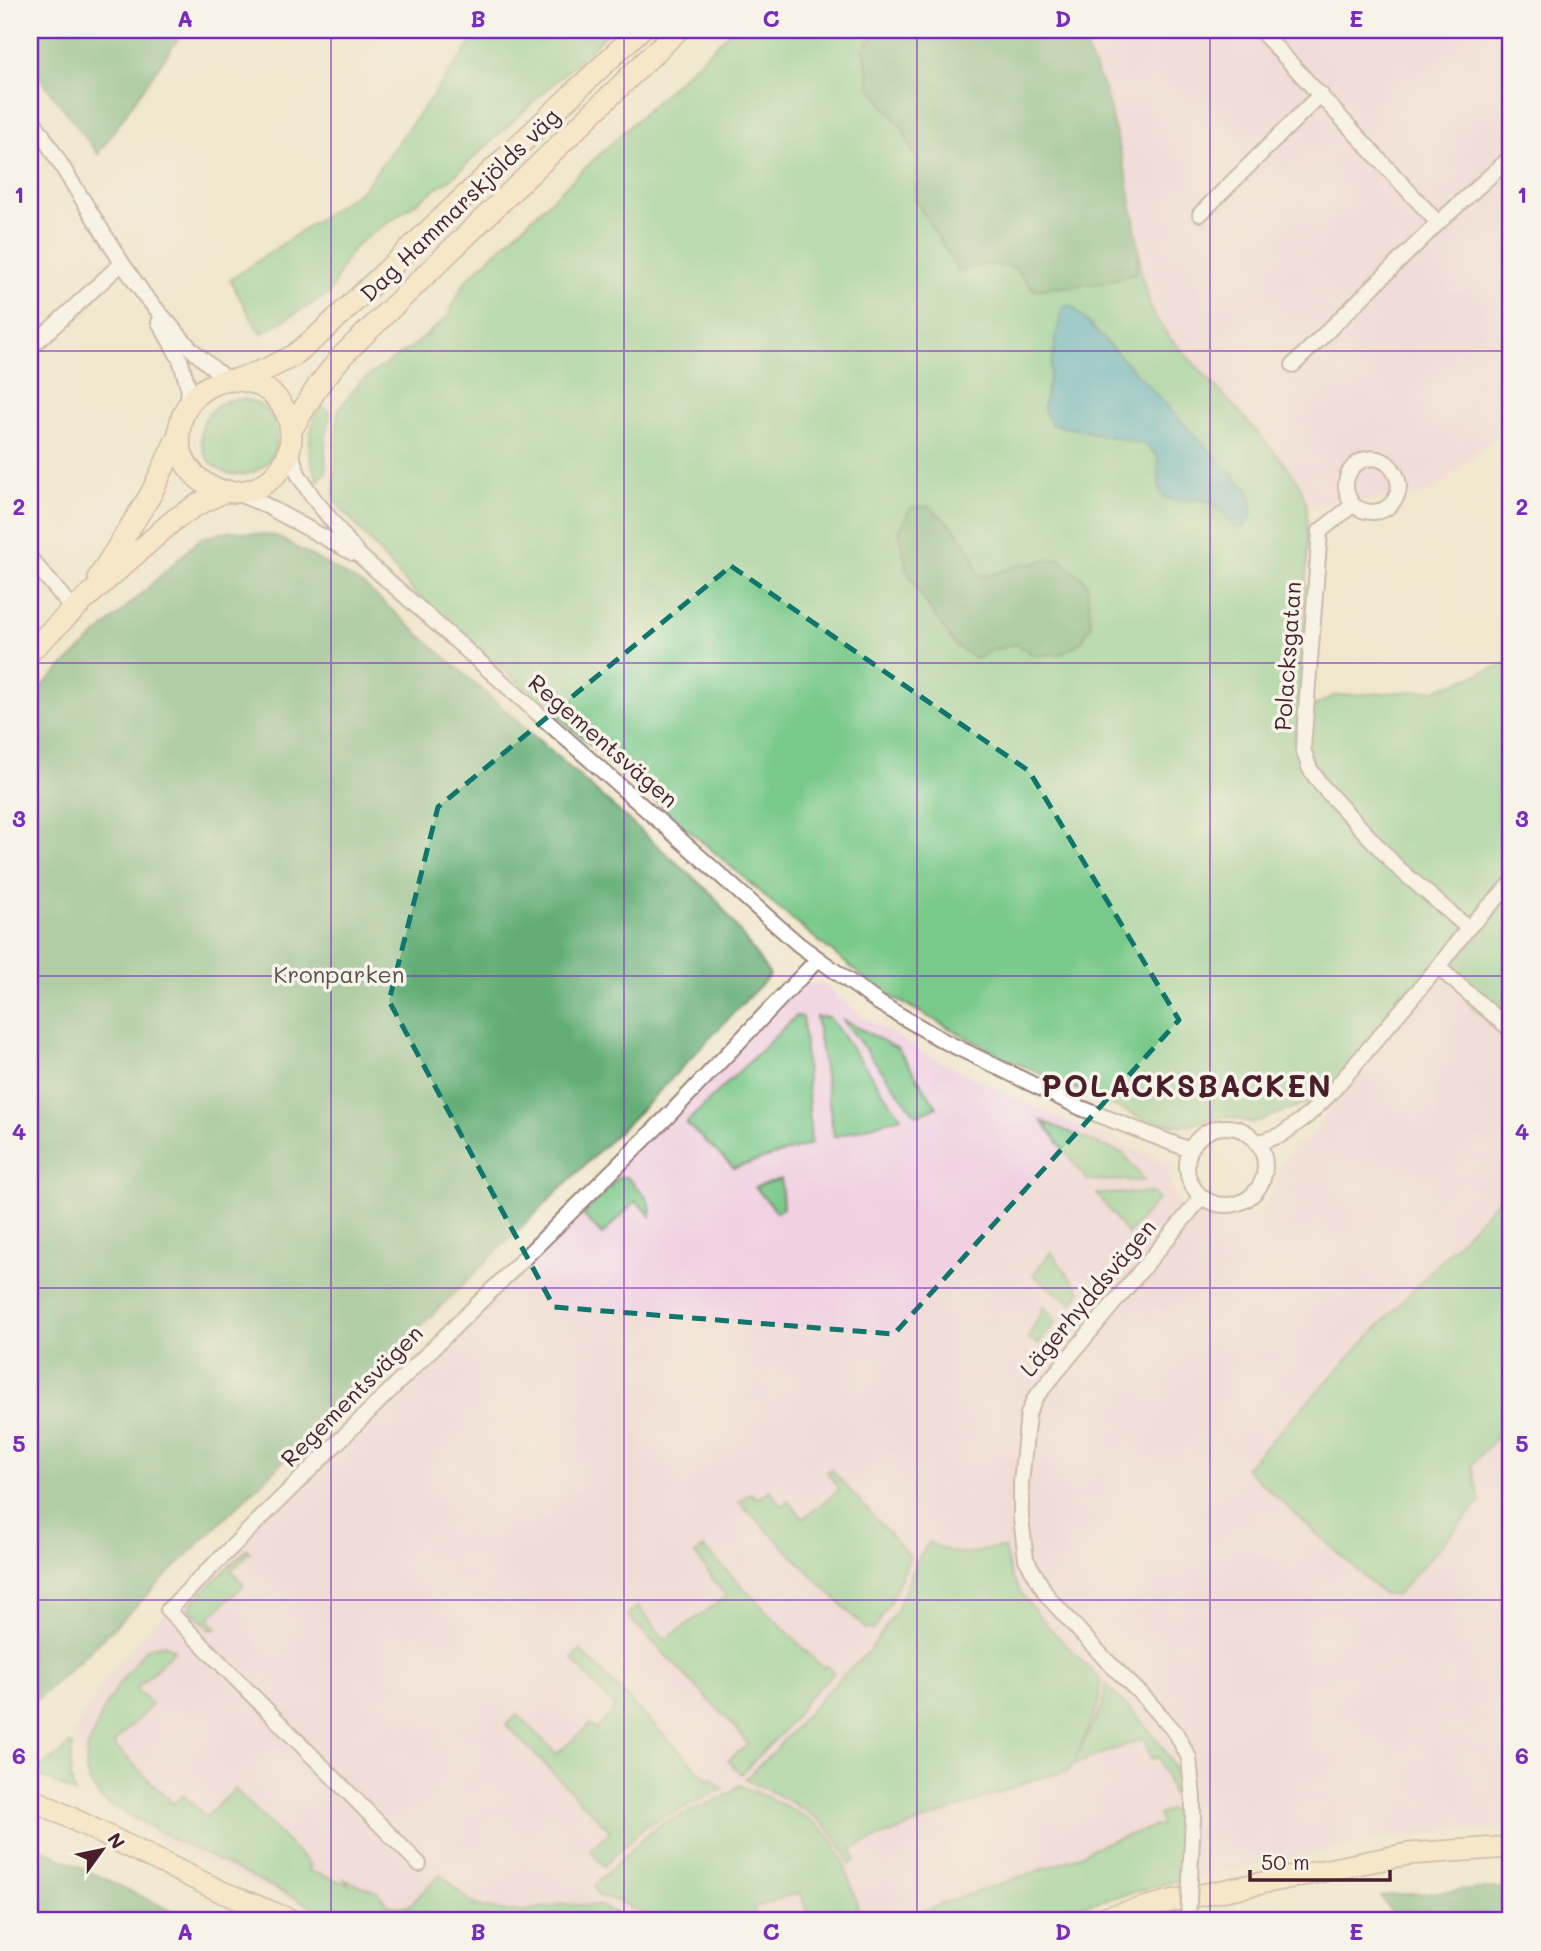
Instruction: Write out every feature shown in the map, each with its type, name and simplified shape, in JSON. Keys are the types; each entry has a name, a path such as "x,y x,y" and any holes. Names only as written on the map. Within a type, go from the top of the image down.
{"main road":[{"name":"Dag Hammarskjölds väg","path":"232,380 267,369 293,356 321,333 640,30"},
{"name":"Dag Hammarskjölds väg","path":"291,440 318,386 342,356 678,30"},
{"path":"30,651 175,519 197,505 230,492 259,488 272,479 284,464 291,440 287,414 275,396 258,384 232,380 208,386 192,398 151,494 79,604"},
{"path":"178,436 182,455 194,475 213,489 230,492"},
{"path":"30,1798 222,1892 293,1921"},
{"path":"1093,1921 1171,1900 1408,1854 1511,1847"}],"street":[{"path":"1260,30 1438,223"},
{"path":"1200,214 1321,94"},
{"path":"30,115 145,296 180,359 189,390 187,407"},
{"path":"1293,365 1438,223 1511,156"},
{"path":"30,348 122,263"},
{"path":"145,296 191,349 232,380"},
{"name":"Regementsvägen","path":"291,440 298,474 359,555 798,944 879,1003 942,1040 1081,1108 1190,1150"},
{"name":"Regementsvägen","path":"230,492 263,504 359,555"},
{"name":"Polacksgatan","path":"1353,505 1320,531 1303,749 1310,769 1322,786 1397,866 1468,928"},
{"path":"31,560 79,604"},
{"path":"1257,1143 1281,1135 1322,1102 1468,928 1511,884"},
{"name":"Regementsvägen","path":"419,1864 168,1610 668,1116 818,959"},
{"path":"1438,967 1511,1030"},
{"path":"1234,1128 1246,1133 1257,1143 1265,1160 1264,1174 1252,1195 1241,1202 1228,1205 1213,1203 1193,1187 1188,1174 1190,1150 1199,1138 1210,1130 1234,1128"},
{"name":"Lägerhyddsvägen","path":"1188,1921 1193,1817 1189,1759 1176,1733 1048,1597 1026,1559 1021,1518 1021,1483 1028,1414 1035,1398 1202,1196"}],"highlighted area":[{"path":"731,566 1029,771 1179,1020 894,1334 554,1307 389,1001 438,807"}],"shaded area":[{"path":"1078,30 1511,30 1511,427 1493,439 1433,492 1307,507 1301,488 1290,470 1168,336 1152,312 1141,274 1127,177 1104,88"},
{"path":"1438,967 1470,994 1466,1001 1511,1043 1511,1828 1411,1834 1175,1881 1023,1921 343,1921 163,1843 111,1806 86,1767 73,1734 108,1675 168,1610 790,987 822,982 861,1016 925,1054 1064,1121 1173,1164 1170,1188 1184,1210 1238,1219 1251,1216 1262,1209 1270,1198 1275,1174 1291,1149 1317,1130 1330,1094"}],"green space":[{"path":"30,30 184,30 98,154 30,65"},
{"path":"481,30 611,30 453,177 359,243 348,255 329,294 260,334 230,280 364,188"},
{"path":"732,30 878,30 864,49 870,87 901,127 917,160 915,199 986,264 1014,267 1034,290 1136,273 1139,250 1141,274 1152,312 1168,336 1243,416 1290,470 1301,488 1307,507 1308,544 1304,612 1307,710 1333,696 1435,690 1511,662 1511,1043 1466,1001 1470,995 1438,967 1330,1094 1253,1123 1224,1116 1183,1126 1146,1120 1003,1057 879,990 789,917 412,590 334,500 338,410 361,381 417,343 447,317 465,281"},
{"path":"878,30 1078,30 1104,88 1127,177 1139,250 1136,273 1102,283 1034,290 1014,267 986,264 959,272 915,199 917,160 901,127 870,87 864,49"},
{"path":"232,399 246,399 260,405 271,416 277,437 274,452 266,464 246,475 232,475 218,469 207,458 201,444 201,430 207,416 218,405"},
{"path":"321,404 330,413 325,441 326,472 318,481 311,461 309,442"},
{"path":"928,506 949,523 965,542 974,559 978,576 1060,558 1087,583 1091,624 1081,642 1060,654 1034,655 1016,644 991,650 977,659 956,646 907,571 899,531 911,508"},
{"name":"Kronparken","path":"231,531 276,536 365,586 714,896 770,975 651,1100 91,1650 30,1706 30,697 201,538"},
{"path":"796,1016 803,1017 811,1144 734,1168 686,1123"},
{"path":"816,1017 829,1017 901,1117 834,1137"},
{"path":"842,1019 898,1049 937,1107 916,1115"},
{"path":"1042,1121 1124,1154 1144,1181 1087,1180"},
{"path":"619,1177 627,1177 644,1194 651,1209 651,1216 636,1201 602,1235 583,1215"},
{"path":"781,1179 783,1208 777,1212 755,1187"},
{"path":"1511,1186 1511,1421 1472,1464 1480,1502 1396,1596 1382,1593 1245,1468"},
{"path":"1154,1193 1158,1199 1128,1235 1097,1194"},
{"path":"1051,1252 1081,1292 1072,1304 1033,1275"},
{"path":"1044,1306 1056,1322 1038,1344 1028,1338"},
{"path":"831,1469 910,1557 874,1630 866,1629 739,1502 750,1493 758,1498 770,1490 781,1506 788,1501 803,1518 839,1490 827,1472"},
{"path":"929,1542 958,1553 1004,1548 1012,1576 1024,1598 1100,1679 1099,1703 1075,1759 1103,1705 1105,1684 1162,1747 1177,1777 1179,1792 1172,1794 1158,1757 1151,1759 1143,1739 1072,1765 1069,1771 1032,1780 852,1848 856,1860 850,1864 840,1844 822,1823 797,1806 745,1779 835,1683 870,1650 897,1610 916,1562"},
{"path":"704,1548 823,1668 827,1665 834,1673 808,1698 796,1716 741,1774 728,1760 748,1745 737,1729 627,1615 638,1606 665,1640 726,1597 695,1554"},
{"path":"247,1549 250,1552 231,1571 244,1585 208,1619 217,1628 210,1629 189,1609 191,1603"},
{"path":"165,1644 175,1650 136,1689 152,1705 113,1744 173,1804 183,1795 206,1817 235,1789 311,1866 308,1870 349,1885 344,1879 378,1892 391,1906 409,1906 441,1874 470,1902 486,1908 523,1911 564,1904 600,1906 632,1921 343,1921 111,1806 99,1797 89,1782 86,1771 87,1750 116,1688 145,1650"},
{"path":"580,1650 709,1781 711,1777 723,1789 645,1826 604,1866 590,1850 610,1831 506,1725 517,1714 557,1754 590,1724 596,1730 615,1708 572,1659"},
{"path":"70,1744 73,1745 70,1769 75,1793 30,1771 30,1768 52,1759"},
{"path":"739,1785 804,1816 827,1834 842,1859 859,1911 835,1921 812,1921 800,1893 754,1908 758,1921 659,1921 618,1901 598,1896 594,1886 651,1831 731,1793"},
{"path":"1169,1810 1178,1812 1185,1819 1181,1880 1023,1921 897,1921 1072,1859 1102,1844 1161,1824 1158,1815"},
{"path":"30,1843 193,1921 30,1921"},
{"path":"1511,1887 1511,1921 1396,1921 1381,1896"}],"water":[{"path":"1069,305 1249,492 1252,510 1245,527 1234,526 1213,504 1204,500 1175,500 1164,497 1159,486 1158,457 1145,444 1050,422 1044,405 1061,313 1063,308"}],"district":[{"name":"POLACKSBACKEN","path":"1187,1087"}]}
